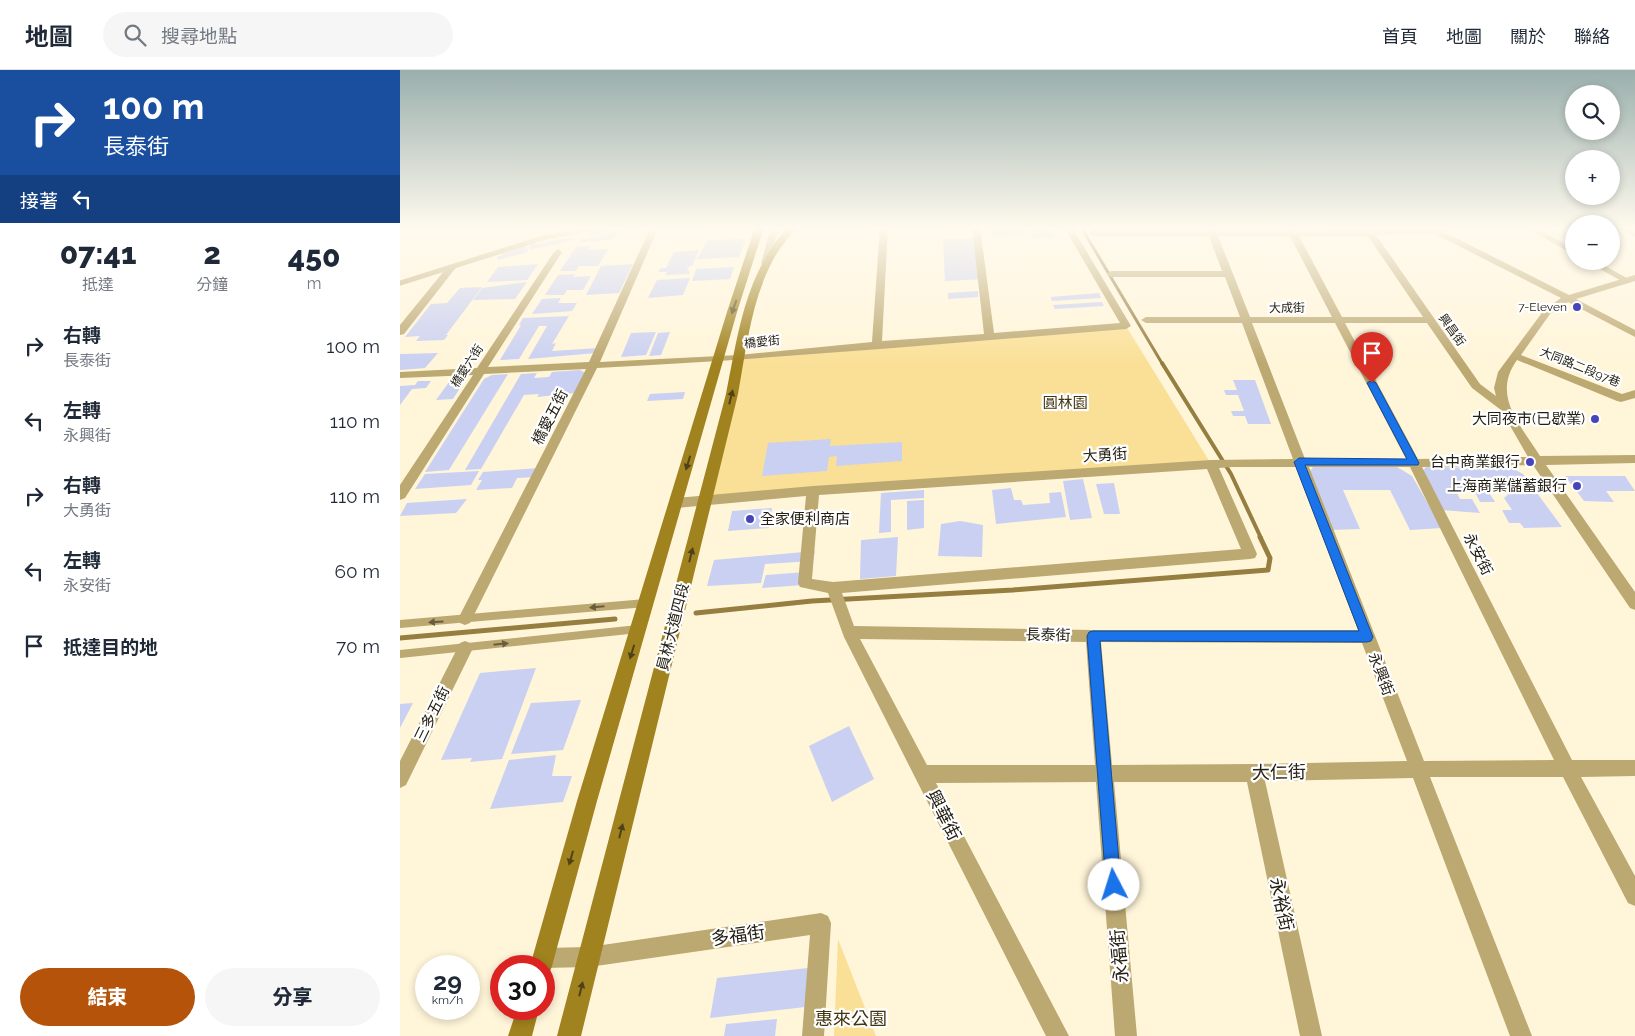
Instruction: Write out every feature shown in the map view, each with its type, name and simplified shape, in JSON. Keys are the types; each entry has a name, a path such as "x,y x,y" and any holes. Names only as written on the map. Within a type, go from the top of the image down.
{"main road":[{"name":"員林大道四段","path":"544,955 646,602 745,272"},
{"name":"員林大道四段","path":"569,1036 740,358 753,294 761,272"},
{"path":"520,1036 525,1020"}],"street":[{"path":"400,332 448,272"},
{"name":"橋愛六街","path":"400,495 545,272"},
{"name":"橋愛五街","path":"465,619 593,365 635,272"},
{"path":"877,345 881,272"},
{"path":"981,272 989,337"},
{"name":"橋愛街","path":"400,375 740,358 877,345 1126,326 1094,272"},
{"name":"永安街","path":"1314,272 1414,463 1568,770 1635,896"},
{"name":"興昌街","path":"1397,272 1476,386 1505,408"},
{"path":"1517,272 1635,334"},
{"path":"1111,274 1228,274"},
{"name":"永興街","path":"1228,274 1521,1036"},
{"path":"1630,279 1568,298 1547,312 1503,372 1500,388 1505,408 1537,461 1635,604"},
{"name":"大成街","path":"1146,320 1429,320"},
{"name":"大同路二段97巷","path":"1515,356 1621,398 1635,394"},
{"path":"1537,461 1633,462"},
{"name":"大勇街","path":"676,503 812,491 1232,463 1537,461"},
{"path":"812,491 805,583 836,595 1250,554 1214,464"},
{"name":"興華街","path":"836,595 849,632 1058,1036"},
{"name":"長泰街","path":"849,632 1093,636 1367,637"},
{"name":"永福街","path":"1093,636 1126,1036"},
{"name":"三多五街","path":"400,779 465,648"},
{"name":"大仁街","path":"923,774 1254,773 1418,769 1568,770 1635,768"},
{"name":"永裕街","path":"1254,773 1311,1036"},
{"name":"多福街","path":"555,961 821,923 814,1036"}],"lane":[{"path":"400,284 438,272"},
{"path":"1615,272 1630,279"},
{"path":"400,624 646,602"},
{"path":"400,654 639,629"}],"green space":[{"name":"圓林園","path":"1126,326 1211,464 704,502 739,358"},
{"name":"惠來公園","path":"838,939 876,1036 834,1036"}],"building":[{"path":"494,272 532,272 527,280 487,282"},
{"path":"598,272 629,272 619,293 586,295"},
{"path":"667,272 690,272 689,274 665,275"},
{"path":"695,272 732,272 730,279 692,281"},
{"path":"945,272 984,272 986,279 945,281"},
{"path":"575,274 573,277 591,276 583,290 567,290 564,295 545,295 558,275"},
{"path":"690,278 683,295 648,298 657,280"},
{"path":"527,282 515,299 473,300 482,288"},
{"path":"482,287 444,340 416,341 420,336 405,337 431,304 447,303 460,288"},
{"path":"978,291 978,297 948,299 948,293"},
{"path":"1099,293 1101,298 1052,301 1051,297"},
{"path":"561,298 558,303 577,303 572,311 532,314 542,299"},
{"path":"1102,302 1104,306 1055,309 1053,305"},
{"path":"569,316 552,344 556,343 552,351 599,348 596,353 528,359 547,326 539,326 519,359 500,360 521,325 519,325 523,318"},
{"path":"656,332 646,355 621,357 631,333"},
{"path":"670,332 661,355 649,356 658,333"},
{"path":"438,353 425,368 400,370 400,354"},
{"path":"580,370 587,374 576,393 537,397 539,394 524,395 481,469 465,470 521,374 537,373 534,378 549,377 552,372"},
{"path":"508,374 449,470 425,472 484,379 492,375"},
{"path":"462,377 465,380 453,399 436,400 452,378"},
{"path":"1233,380 1255,380 1271,424 1248,424 1245,416 1233,416 1231,411 1244,411 1238,395 1226,395 1224,390 1237,390"},
{"path":"418,381 431,381 426,388 412,389 400,405 400,386 415,385"},
{"path":"685,392 683,399 647,401 650,394"},
{"path":"831,439 830,446 902,442 902,461 836,466 837,456 829,457 827,471 762,476 768,443"},
{"path":"1313,467 1397,467 1412,476 1442,528 1410,530 1390,490 1343,490 1360,529 1330,530 1308,474"},
{"path":"1426,467 1512,468 1523,474 1562,527 1524,528 1520,523 1509,523 1502,510 1512,510 1504,498 1508,495 1503,488 1496,488 1497,491 1488,491 1495,502 1480,502 1475,492 1456,491 1460,499 1472,499 1480,513 1441,510 1421,473"},
{"path":"540,468 536,477 517,478 512,488 476,490 482,480 478,480 483,472"},
{"path":"479,471 471,485 415,489 425,474"},
{"path":"1565,476 1625,476 1635,491 1606,491 1614,502 1584,501"},
{"path":"1083,479 1092,518 1070,520 1063,481"},
{"path":"1114,483 1120,514 1104,514 1096,484"},
{"path":"1011,488 1014,500 1021,500 1023,505 1050,503 1049,493 1061,492 1066,517 996,524 992,490"},
{"path":"924,490 924,498 891,500 891,532 879,533 881,493"},
{"path":"467,499 456,513 400,516 407,503"},
{"path":"924,500 924,528 907,530 907,501"},
{"name":"全家便利商店","path":"772,508 769,528 728,531 732,511"},
{"path":"960,521 983,525 982,557 938,556 941,524"},
{"path":"898,537 896,576 860,579 861,540"},
{"path":"815,551 813,561 765,564 761,583 707,586 714,560"},
{"path":"806,572 804,585 762,588 766,575"},
{"path":"536,668 502,759 470,762 472,758 441,760 480,673"},
{"path":"581,700 563,750 511,754 531,703"},
{"path":"413,703 400,728 400,704"},
{"path":"849,726 874,779 832,802 809,746"},
{"path":"556,755 552,776 572,776 563,802 490,809 509,760"},
{"path":"817,967 814,1006 710,1018 717,978"},
{"path":"777,1019 775,1036 724,1036 726,1024"}],"waterway":[{"path":"1108,272 1163,365"},
{"path":"1162,363 1231,474 1261,538"},
{"path":"696,613 812,601 1013,590 1268,570 1270,558 1260,537"},
{"path":"400,638 615,619"}],"place":[{"name":"7-Eleven","path":"1577,307"},
{"name":"大同夜市(已歇業)","path":"1595,419"},
{"name":"台中商業銀行","path":"1530,462"},
{"name":"上海商業儲蓄銀行","path":"1577,486"},
{"name":"全家便利商店","path":"750,519"}],"route":[{"path":"1114,885 1093,636 1367,637 1299,462 1414,463 1372,383"}]}
